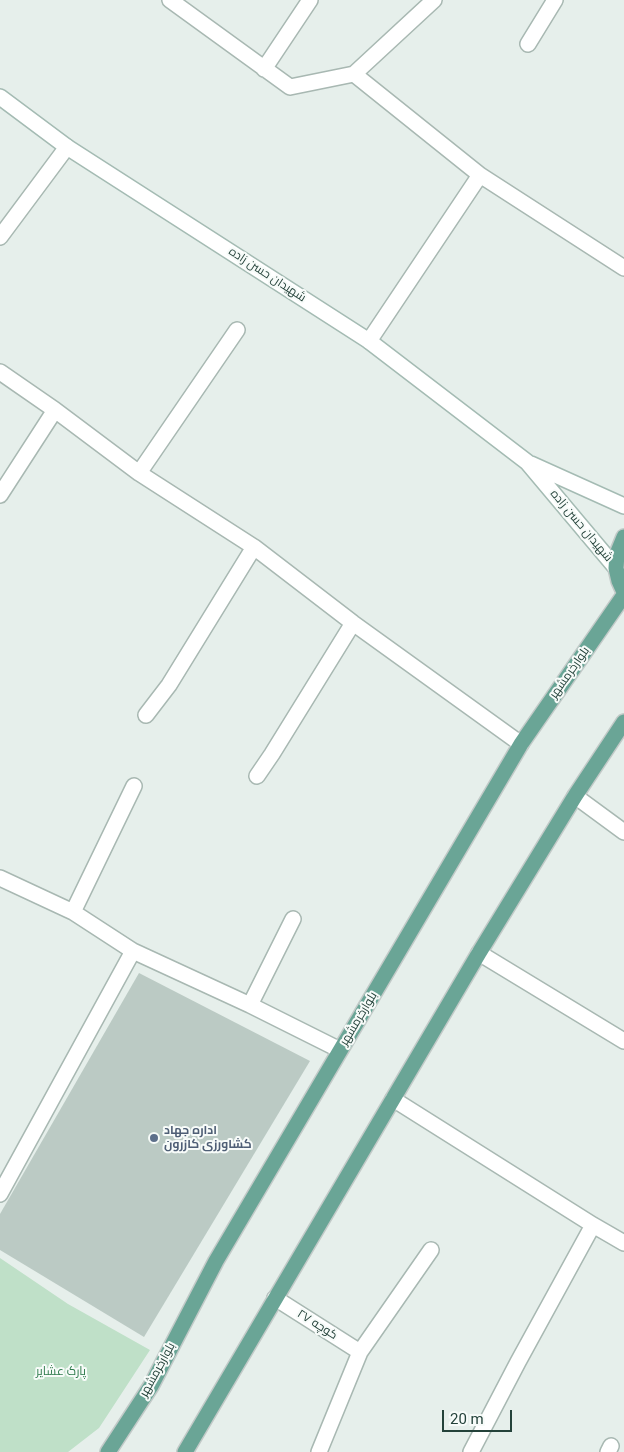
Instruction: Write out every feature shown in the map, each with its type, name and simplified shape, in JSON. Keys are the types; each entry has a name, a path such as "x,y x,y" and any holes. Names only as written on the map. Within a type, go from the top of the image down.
{"main road":[{"path":"624,537 617,554 616,568 624,593"},
{"name":"بلوارخرمشهر","path":"108,1452 151,1386 216,1261 521,744 624,593"},
{"path":"185,1452 479,953 575,796 624,722"}],"street":[{"path":"170,0 290,88 354,74 434,0"},
{"path":"264,69 310,0"},
{"path":"528,44 555,0"},
{"path":"354,74 480,175 624,268"},
{"name":"شهیدان حسن زاده","path":"0,97 67,147 369,341 527,462 616,568"},
{"path":"0,236 67,147"},
{"path":"369,341 480,175"},
{"path":"139,473 237,330"},
{"path":"0,372 55,410 139,473 254,547 353,624 521,744"},
{"path":"0,495 55,410"},
{"name":"شهیدان حسن زاده","path":"527,462 624,506"},
{"path":"146,715 169,685 254,547"},
{"path":"257,776 278,746 353,624"},
{"path":"73,912 134,786"},
{"path":"575,796 624,832"},
{"path":"0,878 73,912 133,951 250,1005 340,1050"},
{"path":"250,1005 293,919"},
{"path":"0,1194 133,951"},
{"path":"479,953 624,1041"},
{"path":"393,1099 593,1226 624,1243"},
{"path":"478,1450 518,1362 593,1226"},
{"path":"319,1452 360,1352 431,1250"},
{"name":"کوچه ۲۷","path":"275,1298 360,1352"}],"green space":[{"name":"پارک عشایر","path":"0,1258 68,1304 150,1350 99,1428 68,1452 0,1452"}],"building":[{"name":"اداره جهاد کشاورزی کازرون","path":"139,973 310,1061 144,1337 0,1250 0,1214"}],"place":[{"name":"اداره جهاد کشاورزی کازرون","path":"154,1138"}]}
